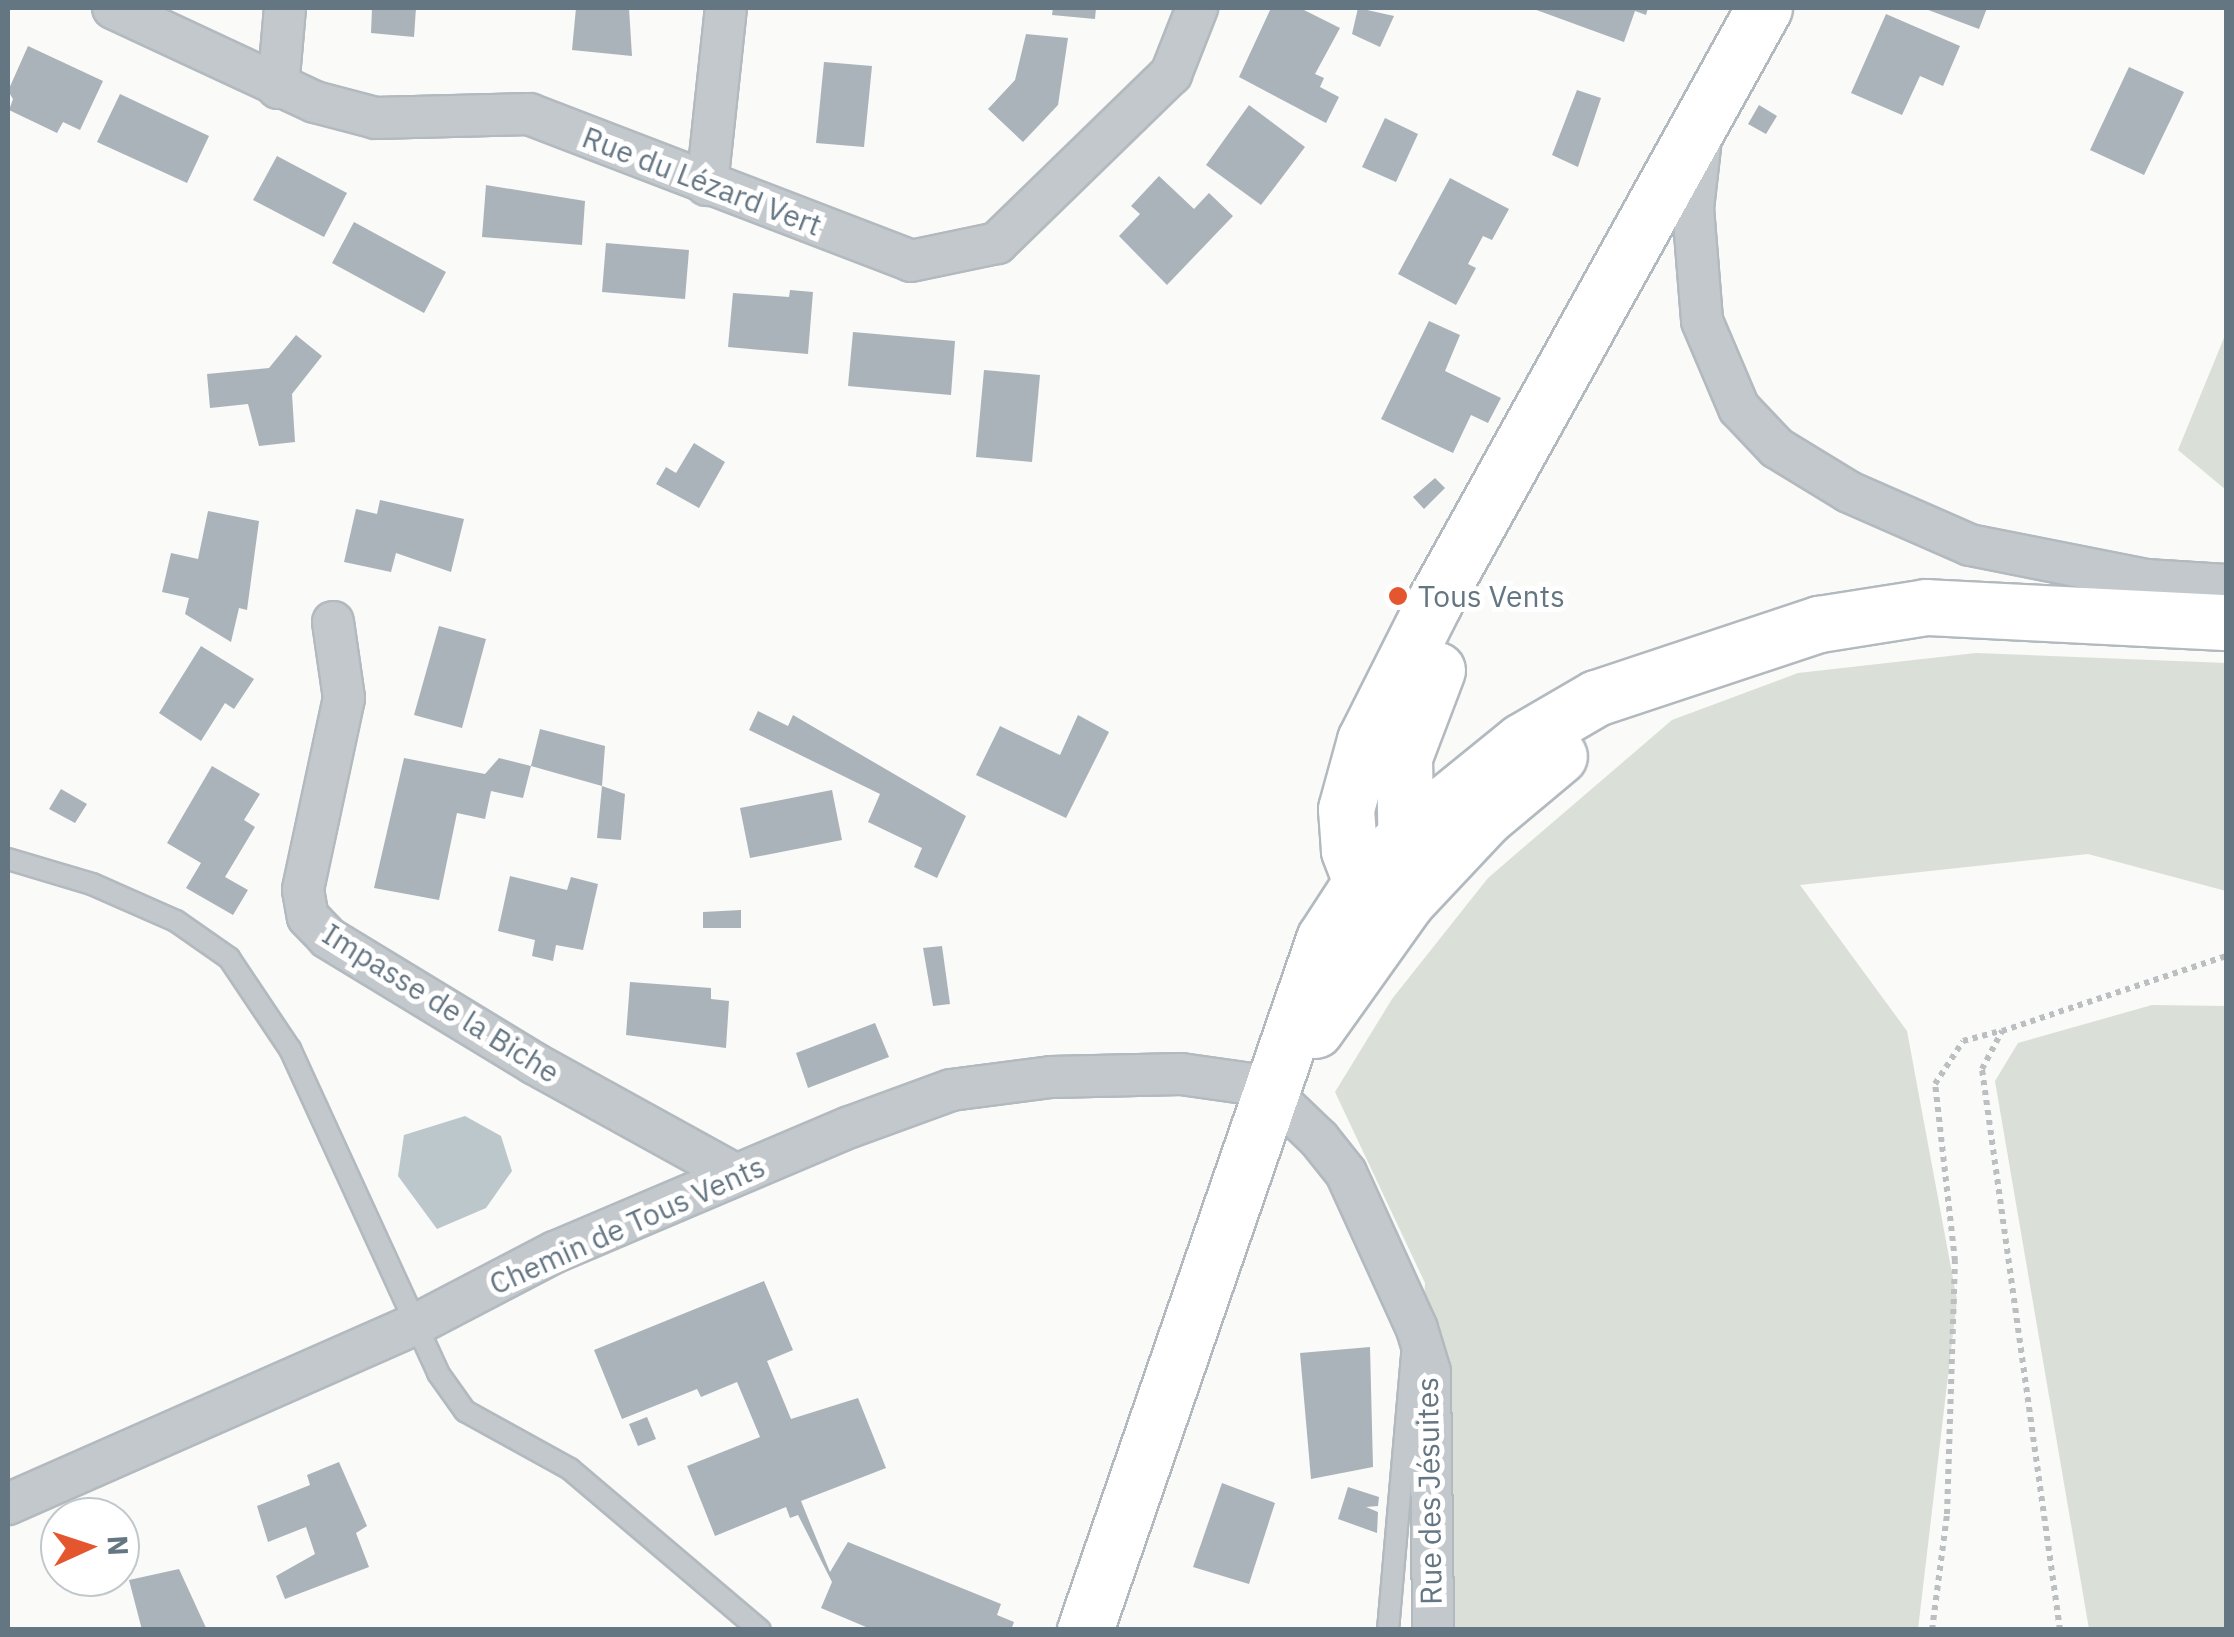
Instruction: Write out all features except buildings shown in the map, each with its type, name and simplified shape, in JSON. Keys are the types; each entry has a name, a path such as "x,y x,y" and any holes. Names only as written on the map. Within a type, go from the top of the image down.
{"street":[{"name":"Rue du Lézard Vert","path":"113,8 278,88 376,118 529,114 911,261 997,243 1171,74 1196,8"},
{"path":"278,88 286,8"},
{"path":"707,184 726,8"},
{"path":"1382,894 1348,850 1346,809 1366,740 1600,300 1764,8"},
{"path":"1704,118 1692,208 1702,320 1739,408 1777,448 1849,492 1970,545 2146,580 2226,586"},
{"path":"1274,1096 1312,1034 1340,954 1382,894 1406,835 1402,790 1410,732 1600,300"},
{"path":"1406,835 1522,741 1596,698 1819,624 1926,608 2226,622"},
{"name":"Impasse de la Biche","path":"333,622 344,698 302,890 308,917 328,938 519,1054 734,1174"},
{"path":"1085,1630 1274,1096 1324,939 1486,817 1547,764 1690,665"},
{"name":"Chemin de Tous Vents","path":"8,1504 417,1324 555,1252 734,1174 951,1090 1050,1077 1181,1074 1251,1084 1274,1096"},
{"name":"Rue des Jésuites","path":"1274,1096 1346,1174 1417,1329 1430,1372 1432,1630"}],"lane":[{"path":"8,859 92,884 176,921 229,958 290,1049 417,1324 464,1411 570,1469 760,1630"},
{"path":"1388,1630 1406,1384 1417,1329"}],"path":[{"path":"1932,1630 1947,1514 1955,1260 1935,1084 1963,1041 2226,956"},
{"path":"2002,1030 1982,1069 1982,1106 2060,1630"}],"shaded area":[{"path":"2226,333 2226,490 2178,450"},
{"path":"1976,653 2226,663 2226,891 2088,854 1800,885 1907,1031 1957,1300 1918,1629 1412,1629 1425,1283 1335,1092 1392,999 1488,878 1672,720 1798,673"},
{"path":"2152,1005 2226,1006 2226,1629 2089,1629 1995,1081 2018,1043"},
{"path":"465,1116 501,1136 512,1171 486,1208 437,1229 398,1176 404,1135"}],"place":[{"name":"Tous Vents","path":"1398,596"}]}
